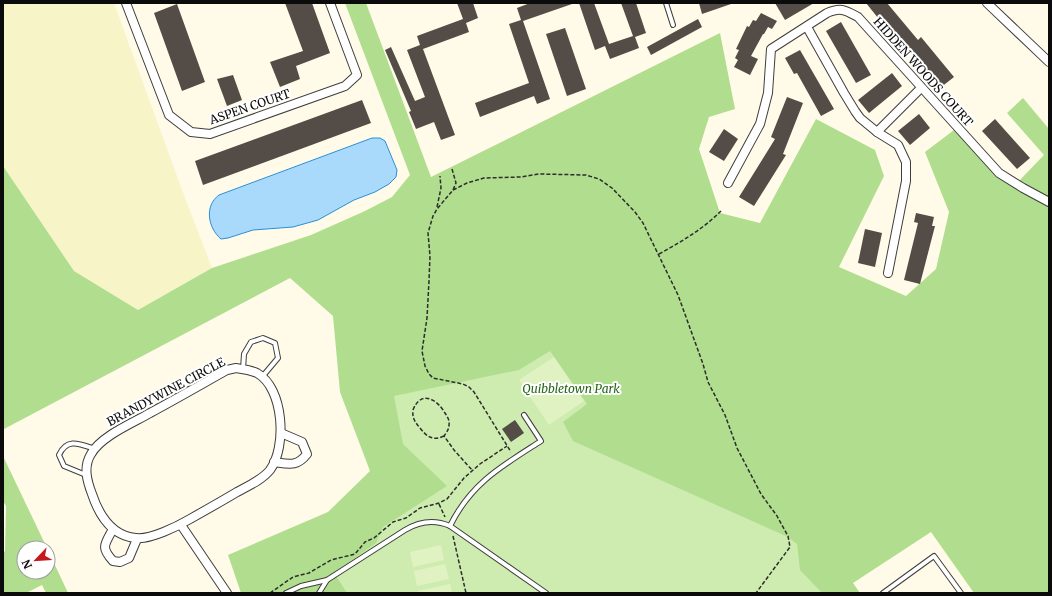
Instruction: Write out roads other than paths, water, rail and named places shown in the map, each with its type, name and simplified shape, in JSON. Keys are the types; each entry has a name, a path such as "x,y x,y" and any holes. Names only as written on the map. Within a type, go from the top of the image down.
{"street":[{"name":"ASPEN COURT","path":"126,3 169,114 191,132 210,134 345,86 357,75 330,3"},
{"path":"987,3 1049,62"},
{"name":"HIDDEN WOODS COURT","path":"728,183 760,124 768,93 771,49 837,8 848,11 858,17 999,173 1049,202"},
{"path":"807,27 844,93 860,118 877,132 898,145 906,162 906,181 888,273"},
{"path":"877,132 921,88"},
{"name":"BRANDYWINE CIRCLE","path":"86,475 87,463 92,452 109,436 227,370 243,369 257,373 262,377 274,393 278,405 281,433 278,453 270,470 258,480 181,524 163,532 138,539"},
{"path":"274,462 289,464 301,462 307,454 302,442 281,433"},
{"path":"86,475 97,509 106,522 113,529 122,534 138,539 129,558 120,562 113,561 106,553 104,545 113,529"},
{"path":"181,524 227,593"}],"lane":[{"path":"666,3 673,25"},
{"path":"243,369 244,354 251,342 263,338 275,343 278,358 262,377"},
{"path":"450,526 457,512 475,489 488,476 541,441 524,415"},
{"path":"86,475 64,466 59,455 62,448 68,444 77,443 95,449"},
{"path":"286,593 301,586 327,580 416,524 436,522 450,526 546,593"},
{"path":"883,593 934,556 960,593"},
{"path":"319,593 327,580"}],"water":[{"path":"372,138 380,138 385,141 397,170 396,177 389,184 375,192 354,200 318,220 293,227 253,230 221,239 213,229 210,217 211,205 219,195"}],"park label":[{"name":"Quibbletown Park","path":"571,389"}]}
